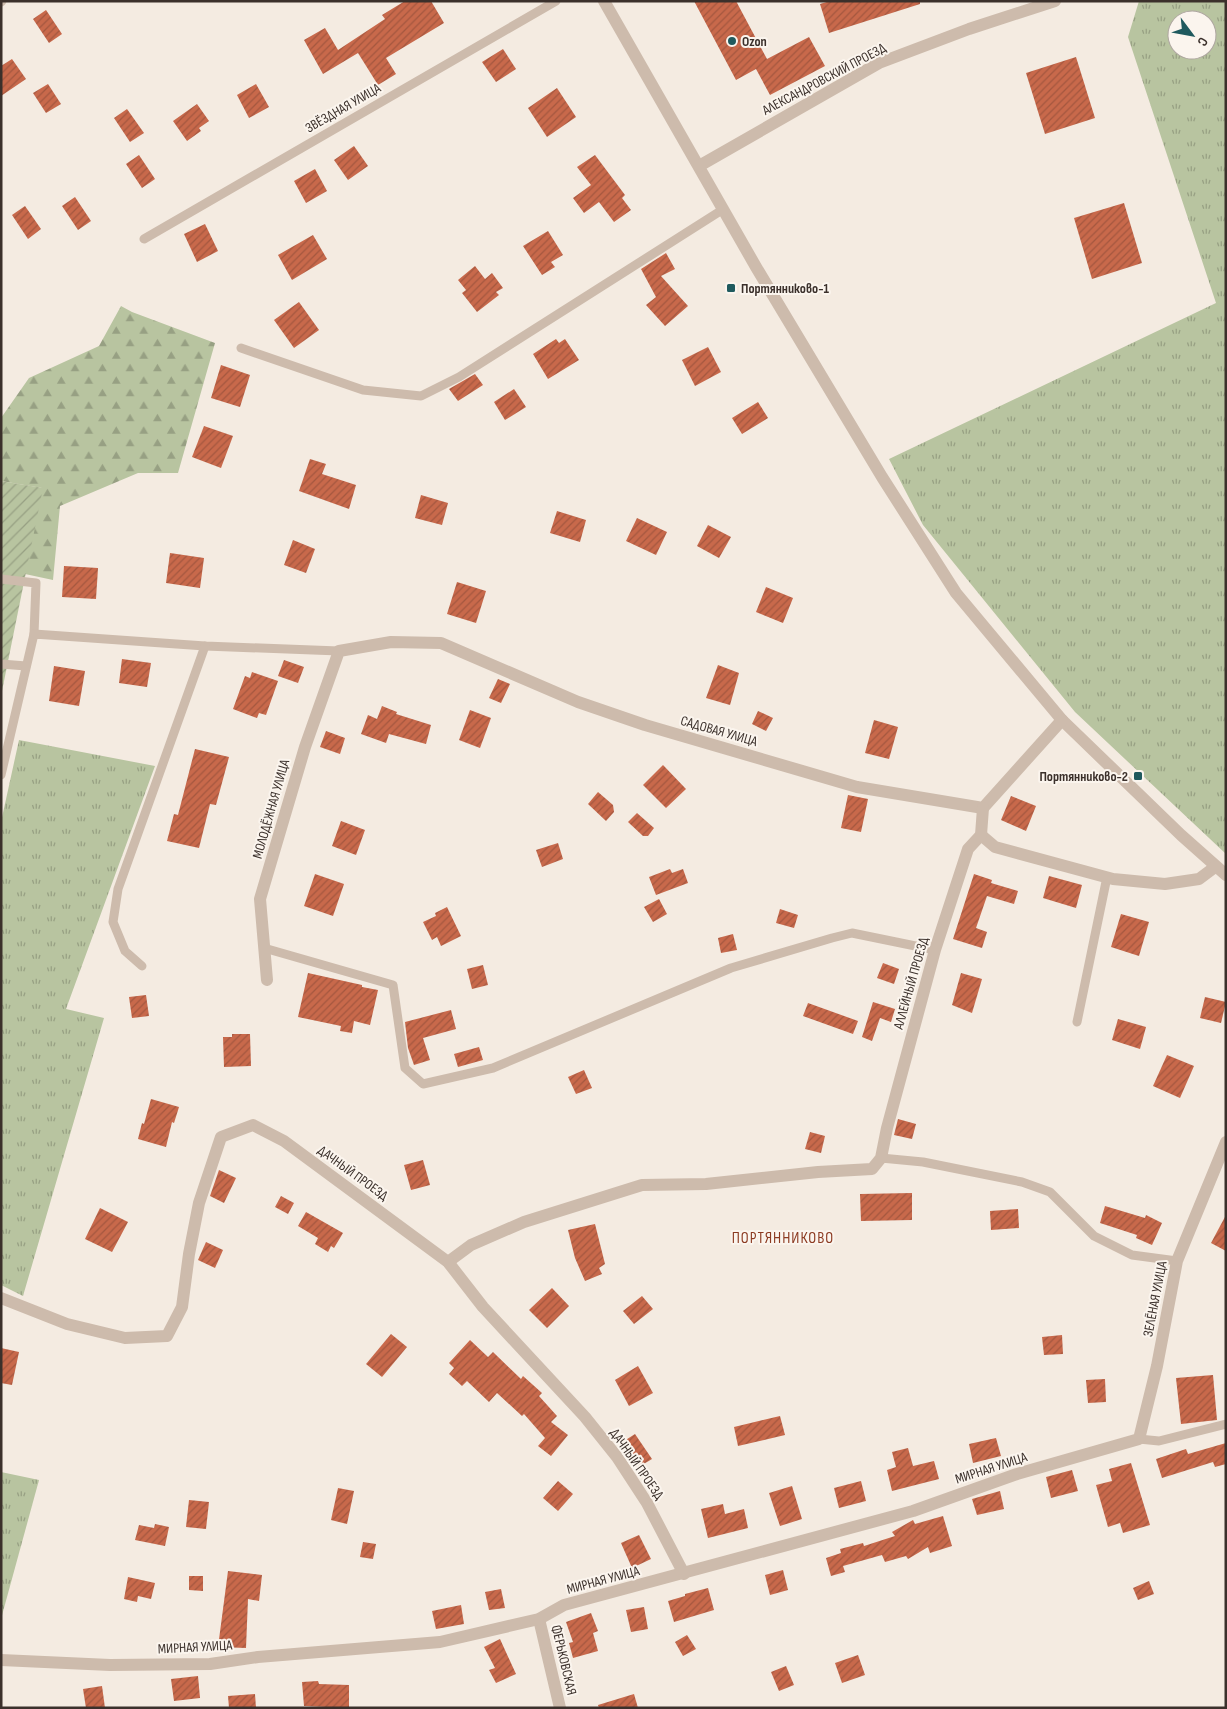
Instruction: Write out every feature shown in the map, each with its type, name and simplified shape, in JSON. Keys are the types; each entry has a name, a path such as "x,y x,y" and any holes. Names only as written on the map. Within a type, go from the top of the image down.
{"street":[{"path":"604,1 699,166 722,210 877,468 956,593 1062,720 1215,867 1226,875"},
{"name":"АЛЕКСАНДРОВСКИЙ ПРОЕЗД","path":"699,166 879,63 969,29 1054,1"},
{"name":"САДОВАЯ УЛИЦА","path":"339,651 391,642 441,643 578,702 646,725 857,787 983,808"},
{"name":"МОЛОДЁЖНАЯ УЛИЦА","path":"267,980 260,899 305,747 339,651"},
{"path":"1062,720 983,808 981,835 995,847 1107,877 1165,884 1199,879 1215,867"},
{"name":"АЛЛЕЙНЫЙ ПРОЕЗД","path":"448,1262 471,1245 524,1222 642,1185 706,1184 818,1172 872,1169 881,1158 887,1128 935,950 968,849 981,835"},
{"name":"ДАЧНЫЙ ПРОЕЗД","path":"1,1298 67,1324 125,1338 166,1336 182,1307 188,1254 199,1203 221,1137 253,1125 284,1141 448,1262 483,1307 585,1417 617,1457 647,1503 684,1574"},
{"name":"ЗЕЛЁНАЯ УЛИЦА","path":"1139,1439 1157,1366 1177,1261 1226,1142"},
{"name":"МИРНАЯ УЛИЦА","path":"1,1660 110,1665 210,1664 258,1657 440,1642 539,1619 564,1605 912,1511 1017,1474 1139,1439"},
{"name":"ФЕРЬКОВСКАЯ","path":"539,1619 560,1708"}],"lane":[{"name":"ЗВЁЗДНАЯ УЛИЦА","path":"144,238 556,1"},
{"path":"241,348 363,390 421,396 459,377 722,210"},
{"path":"1,578 36,583 34,634 1,775"},
{"path":"34,634 205,646 339,651"},
{"path":"142,966 125,951 113,922 118,889 205,646"},
{"path":"1,664 26,666"},
{"path":"1077,1022 1107,877"},
{"path":"264,948 392,985 404,1068 423,1084 493,1068 731,968 832,938 852,933 935,950"},
{"path":"881,1158 923,1162 1022,1182 1050,1192 1088,1231 1101,1240 1132,1255 1177,1261"},
{"path":"1139,1439 1159,1441 1226,1424"}],"green space":[{"path":"1139,1 1226,1 1226,854 1075,712 923,525 889,459 1216,303 1128,37"},
{"path":"121,306 132,312 215,343 178,473 138,473 60,506 53,580 25,574 42,488 1,481 1,418 29,378 99,346"},
{"path":"1,481 43,488 1,696"},
{"path":"19,740 155,766 66,1009 104,1018 23,1296 1,1285 1,822"},
{"path":"1,1472 39,1480 1,1619"}],"building":[{"path":"405,1 431,1 444,23 386,58 396,74 378,85 358,53 323,74 304,40 325,28 338,50 385,19 382,15"},
{"path":"694,1 736,1 767,59 809,37 825,66 770,95 756,69 736,80"},
{"path":"830,1 920,1 920,4 829,33 820,4"},
{"path":"46,10 62,34 49,43 33,19"},
{"path":"503,49 516,69 496,82 482,62"},
{"path":"1076,57 1095,118 1045,134 1026,73"},
{"path":"12,59 26,79 1,96 1,66"},
{"path":"48,84 61,104 46,113 33,93"},
{"path":"256,84 269,107 249,118 237,95"},
{"path":"557,88 576,117 547,137 528,108"},
{"path":"197,104 209,121 199,128 201,131 187,141 173,121"},
{"path":"127,109 144,133 130,142 114,118"},
{"path":"354,146 368,166 348,180 334,160"},
{"path":"139,155 155,179 142,188 126,164"},
{"path":"595,155 625,195 622,198 631,210 614,222 599,202 584,213 573,198 591,185 577,167"},
{"path":"315,169 327,191 306,203 294,181"},
{"path":"75,197 91,221 78,230 62,206"},
{"path":"1124,203 1142,263 1092,279 1074,218"},
{"path":"25,206 41,229 28,239 12,215"},
{"path":"205,224 218,251 197,262 184,234"},
{"path":"548,231 563,255 551,262 555,267 542,275 523,246"},
{"path":"313,235 327,259 292,280 278,255"},
{"path":"666,253 675,269 661,276 688,306 665,326 646,305 656,297 641,269"},
{"path":"475,266 485,279 492,273 503,288 496,292 499,295 477,312 462,293 466,290 458,280"},
{"path":"299,302 319,330 294,348 274,320"},
{"path":"556,339 559,343 565,339 579,360 548,379 533,354"},
{"path":"708,347 721,372 695,386 682,360"},
{"path":"221,365 250,375 240,407 211,398"},
{"path":"475,374 483,385 458,401 449,389"},
{"path":"514,389 526,407 505,420 494,402"},
{"path":"758,402 768,418 742,434 732,418"},
{"path":"204,426 233,436 221,468 192,457"},
{"path":"310,459 326,464 322,474 356,485 349,509 299,491"},
{"path":"421,495 448,503 442,525 415,518"},
{"path":"557,511 586,520 580,542 550,533"},
{"path":"637,518 667,532 656,555 626,541"},
{"path":"708,525 731,537 719,558 697,546"},
{"path":"293,540 315,549 306,573 284,565"},
{"path":"170,553 204,558 200,588 166,583"},
{"path":"64,566 98,568 96,599 62,597"},
{"path":"457,582 486,591 476,623 447,614"},
{"path":"766,587 793,598 783,623 756,612"},
{"path":"122,659 151,663 147,687 119,683"},
{"path":"284,660 304,667 298,683 278,676"},
{"path":"718,665 739,673 730,705 706,698"},
{"path":"54,666 85,671 79,706 49,701"},
{"path":"252,672 278,681 266,715 259,713 257,718 233,709 245,676 250,678"},
{"path":"498,679 510,684 501,703 489,698"},
{"path":"382,706 397,712 396,714 431,725 426,744 389,734 386,743 361,734 368,715 377,719"},
{"path":"470,710 491,718 480,748 459,740"},
{"path":"758,711 773,718 766,731 752,724"},
{"path":"874,720 898,727 889,759 865,753"},
{"path":"326,731 345,738 340,754 320,747"},
{"path":"195,749 229,757 216,805 210,804 199,848 167,841 174,814 178,815"},
{"path":"663,765 686,789 666,808 643,785"},
{"path":"598,792 613,805 614,812 606,821 588,804"},
{"path":"848,795 868,799 861,832 841,828"},
{"path":"1011,796 1036,806 1026,831 1001,820"},
{"path":"637,813 654,828 648,836 643,836 628,822"},
{"path":"341,821 365,830 356,855 332,846"},
{"path":"558,843 563,859 542,867 536,850"},
{"path":"670,869 672,873 683,869 688,883 656,895 649,877"},
{"path":"315,874 344,884 333,916 304,906"},
{"path":"974,874 992,880 991,883 1018,891 1014,904 987,896 976,928 987,932 982,948 953,939"},
{"path":"1049,876 1082,885 1076,908 1043,898"},
{"path":"659,899 667,914 653,922 644,907"},
{"path":"447,907 461,936 441,946 437,937 432,940 423,922 436,916 435,913"},
{"path":"780,909 798,915 794,928 776,923"},
{"path":"1121,914 1149,922 1139,956 1111,947"},
{"path":"733,934 737,950 721,953 718,938"},
{"path":"883,963 899,969 894,984 877,978"},
{"path":"483,965 488,985 472,989 467,969"},
{"path":"308,973 378,990 370,1025 354,1021 352,1033 340,1031 341,1026 298,1017"},
{"path":"961,973 982,979 972,1013 952,1005"},
{"path":"146,995 149,1016 132,1018 129,997"},
{"path":"1205,997 1226,1002 1221,1023 1200,1018"},
{"path":"873,1002 895,1009 891,1022 880,1018 872,1041 862,1037"},
{"path":"808,1003 858,1021 853,1034 803,1016"},
{"path":"451,1010 456,1029 423,1038 430,1060 414,1065 408,1048 405,1022"},
{"path":"1118,1019 1146,1027 1140,1049 1112,1040"},
{"path":"232,1034 250,1034 251,1066 224,1067 223,1037 232,1037"},
{"path":"479,1047 483,1060 458,1067 454,1054"},
{"path":"1167,1055 1194,1066 1180,1098 1153,1086"},
{"path":"584,1070 592,1088 576,1094 568,1077"},
{"path":"151,1099 179,1107 174,1123 172,1122 166,1147 138,1139"},
{"path":"898,1119 916,1124 912,1139 894,1135"},
{"path":"810,1132 825,1136 821,1153 805,1149"},
{"path":"423,1160 430,1185 411,1190 404,1165"},
{"path":"219,1170 236,1178 224,1203 210,1196"},
{"path":"912,1193 912,1220 861,1221 860,1194"},
{"path":"281,1196 294,1203 288,1214 275,1207"},
{"path":"1105,1206 1145,1218 1146,1215 1162,1223 1152,1245 1136,1238 1137,1235 1100,1223"},
{"path":"100,1208 128,1222 112,1252 85,1239"},
{"path":"1018,1209 1019,1228 991,1230 990,1211"},
{"path":"306,1212 343,1233 334,1248 331,1246 328,1252 315,1244 318,1238 298,1226"},
{"path":"1226,1215 1226,1251 1211,1243"},
{"path":"595,1224 605,1264 599,1268 602,1274 585,1281 575,1258 568,1230"},
{"path":"206,1242 223,1250 215,1268 198,1260"},
{"path":"552,1288 569,1306 547,1328 529,1310"},
{"path":"642,1296 653,1309 634,1324 623,1311"},
{"path":"391,1334 407,1347 382,1377 366,1364"},
{"path":"1062,1335 1063,1354 1044,1355 1042,1337"},
{"path":"470,1340 488,1357 493,1352 521,1379 523,1376 542,1393 539,1396 557,1416 551,1422 568,1435 551,1456 538,1446 545,1438 524,1414 522,1416 497,1393 489,1402 467,1381 462,1386 449,1374 454,1368 449,1363"},
{"path":"1,1348 19,1352 12,1385 1,1383"},
{"path":"638,1366 653,1393 629,1406 615,1380"},
{"path":"1213,1375 1217,1420 1181,1424 1176,1378"},
{"path":"1105,1379 1106,1402 1088,1403 1086,1380"},
{"path":"780,1416 785,1435 738,1446 734,1427"},
{"path":"635,1434 652,1459 637,1468 621,1443"},
{"path":"996,1438 1001,1456 973,1463 969,1444"},
{"path":"1226,1443 1226,1464 1215,1467 1213,1462 1162,1478 1156,1459 1186,1449 1188,1454"},
{"path":"908,1448 913,1466 934,1461 939,1479 892,1491 887,1470 896,1467 892,1452"},
{"path":"1131,1463 1150,1525 1123,1533 1120,1523 1108,1527 1096,1485 1112,1481 1109,1469"},
{"path":"1072,1470 1078,1491 1051,1498 1046,1477"},
{"path":"558,1481 573,1494 558,1511 543,1498"},
{"path":"861,1481 866,1501 839,1508 834,1488"},
{"path":"792,1486 802,1519 780,1526 769,1493"},
{"path":"338,1488 354,1491 347,1524 331,1520"},
{"path":"1000,1491 1004,1509 977,1515 972,1499"},
{"path":"189,1500 209,1502 206,1529 186,1527"},
{"path":"723,1504 725,1514 744,1509 748,1528 708,1538 701,1509"},
{"path":"943,1516 952,1546 930,1553 928,1547 908,1559 906,1556 885,1562 882,1555 843,1566 845,1572 831,1576 826,1558 841,1553 840,1549 863,1543 864,1546 895,1536 892,1532 913,1520 915,1524"},
{"path":"155,1524 169,1527 165,1546 135,1540 139,1525 154,1528"},
{"path":"639,1535 651,1559 632,1568 621,1543"},
{"path":"363,1542 376,1544 373,1559 360,1557"},
{"path":"783,1570 788,1590 770,1595 765,1575"},
{"path":"228,1571 262,1575 259,1601 248,1599 246,1648 218,1647"},
{"path":"189,1576 203,1576 203,1591 189,1590"},
{"path":"128,1577 155,1583 151,1599 138,1596 137,1602 124,1599"},
{"path":"1149,1581 1154,1594 1138,1600 1133,1588"},
{"path":"708,1588 714,1610 674,1622 668,1601"},
{"path":"501,1589 505,1608 489,1610 485,1592"},
{"path":"461,1605 464,1624 436,1629 432,1611"},
{"path":"644,1607 648,1629 631,1632 626,1610"},
{"path":"591,1613 598,1631 593,1633 598,1651 573,1658 569,1643 573,1642 566,1622"},
{"path":"687,1635 696,1649 683,1656 675,1642"},
{"path":"500,1639 516,1674 496,1683 489,1670 495,1668 484,1647"},
{"path":"858,1655 865,1675 842,1683 835,1663"},
{"path":"786,1666 794,1685 779,1691 771,1672"},
{"path":"198,1676 200,1698 174,1701 171,1679"},
{"path":"318,1681 319,1684 349,1685 349,1708 304,1706 302,1682"},
{"path":"102,1686 105,1708 86,1708 83,1689"},
{"path":"255,1694 256,1708 229,1708 228,1696"},
{"path":"634,1694 638,1708 599,1708 598,1705"}],"place":[{"name":"Ozon","path":"732,41"},
{"name":"Портянниково-1","path":"731,288"},
{"name":"Портянниково-2","path":"1138,776"}],"district":[{"name":"ПОРТЯННИКОВО","path":"783,1238"}]}
